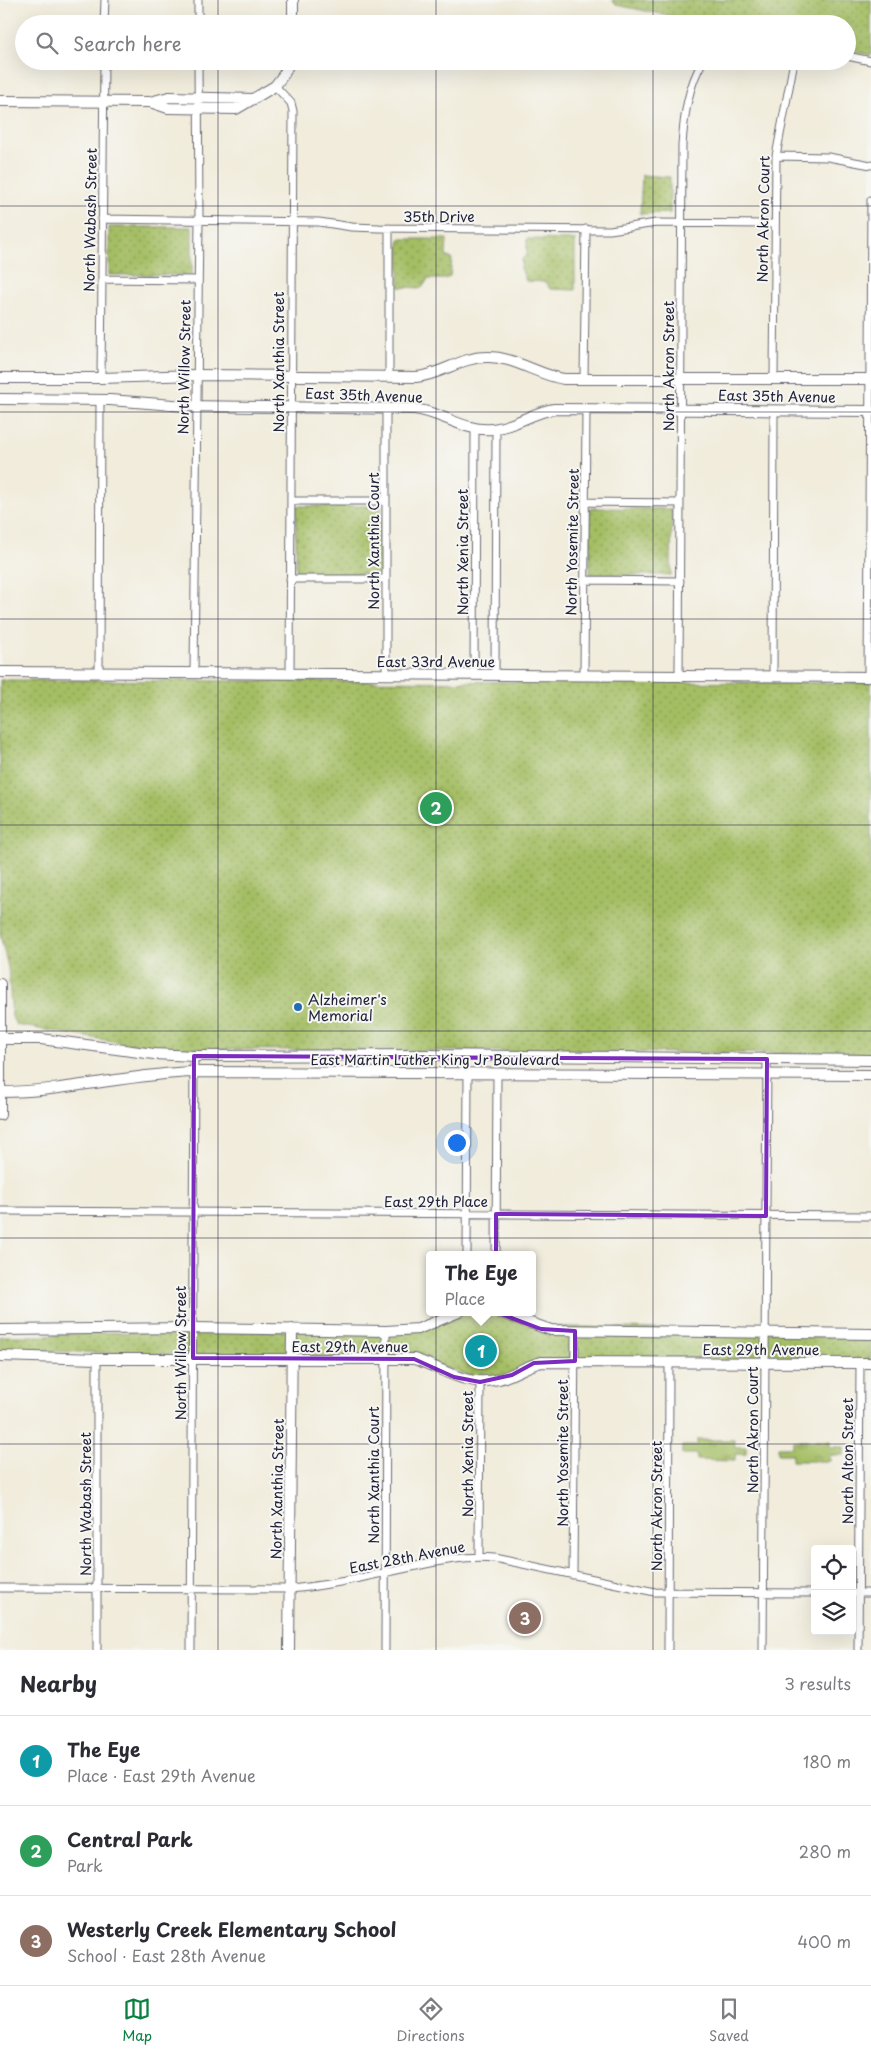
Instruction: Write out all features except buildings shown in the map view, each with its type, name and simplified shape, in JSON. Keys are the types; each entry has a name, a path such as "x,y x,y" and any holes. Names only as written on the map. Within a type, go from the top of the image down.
{"street":[{"path":"104,15 105,0"},
{"path":"198,0 198,15"},
{"path":"293,0 293,15"},
{"path":"856,58 871,61"},
{"name":"North Wabash Street","path":"101,378 104,70"},
{"name":"North Willow Street","path":"194,673 199,220 198,70"},
{"path":"150,102 168,108 236,109 275,86 286,70"},
{"name":"North Akron Street","path":"679,675 681,223 684,122 698,70"},
{"name":"North Akron Court","path":"774,378 776,156 792,70"},
{"name":"North Xanthia Street","path":"275,86 291,103 294,111 290,674"},
{"path":"0,101 150,102 170,97 254,99"},
{"path":"776,156 828,157 871,165"},
{"path":"870,677 871,200"},
{"name":"35th Drive","path":"102,219 293,222 389,228 586,230 620,229 646,224 775,224"},
{"path":"389,228 389,377"},
{"path":"584,378 586,230"},
{"path":"102,278 197,280"},
{"name":"East 35th Avenue","path":"0,378 101,378 196,375 423,376 466,360 490,356 512,361 553,377 870,379"},
{"name":"East 35th Avenue","path":"0,399 100,400 197,406 424,410 475,429 496,429 514,425 550,410 586,408 870,411"},
{"path":"100,400 100,673"},
{"name":"North Xanthia Court","path":"386,408 386,674"},
{"name":"North Yosemite Street","path":"584,675 586,408"},
{"path":"772,676 774,410"},
{"name":"North Xenia Street","path":"474,674 475,429"},
{"path":"495,674 496,429"},
{"path":"291,501 386,501"},
{"path":"585,502 680,503"},
{"path":"290,579 386,579"},
{"path":"584,580 680,580"},
{"name":"East 33rd Avenue","path":"0,672 870,677"},
{"path":"0,984 0,1115"},
{"name":"East Martin Luther King Jr Boulevard","path":"1,1039 41,1039 154,1054 194,1056 429,1055 871,1060"},
{"name":"North Willow Street","path":"191,1650 194,1056"},
{"name":"North Akron Court","path":"763,1650 767,1059"},
{"name":"East Martin Luther King Jr Boulevard","path":"0,1092 60,1090 143,1075 194,1072 871,1075"},
{"path":"467,1251 468,1072"},
{"path":"496,1251 497,1072"},
{"name":"East 29th Place","path":"0,1211 871,1216"},
{"name":"East 29th Avenue","path":"0,1330 193,1328 386,1331 418,1329 449,1316"},
{"name":"East 29th Avenue","path":"509,1316 541,1329 871,1334"},
{"name":"North Xanthia Street","path":"289,1650 292,1329"},
{"name":"North Yosemite Street","path":"573,1575 575,1330"},
{"name":"North Xanthia Court","path":"386,1331 386,1650"},
{"name":"East 29th Avenue","path":"0,1356 98,1359 414,1359 428,1363 454,1377 480,1382 512,1374 534,1363 574,1361 871,1363"},
{"name":"North Wabash Street","path":"97,1650 98,1359"},
{"name":"North Akron Street","path":"668,1650 669,1362"},
{"name":"North Alton Street","path":"855,1590 860,1363"},
{"name":"North Xenia Street","path":"479,1556 480,1382"},
{"name":"East 28th Avenue","path":"0,1588 290,1589 314,1587 479,1556 646,1590 668,1592 811,1593"},
{"path":"856,1593 871,1593"},
{"name":"North Alton Street","path":"856,1612 858,1650"}],"highlighted area":[{"path":"194,1056 767,1059 766,1216 496,1214 496,1312 541,1329 575,1331 575,1361 534,1363 512,1375 480,1382 454,1377 414,1359 193,1358"}],"green space":[{"path":"612,0 871,0 871,55 856,52 856,15 666,15 616,5"},
{"path":"642,175 670,177 670,213 640,214"},
{"path":"109,227 192,227 192,275 109,275"},
{"path":"399,239 447,239 446,256 452,259 450,276 445,279 428,279 422,288 399,287"},
{"path":"527,239 575,240 575,290 550,289 546,282 526,281 521,268 522,259 527,255"},
{"path":"296,506 381,506 381,574 296,574"},
{"path":"590,508 672,509 671,575 590,575"},
{"path":"0,680 871,683 871,1054 159,1049 16,1025 12,1017 8,967 0,934"},
{"path":"450,1316 509,1316 533,1326 871,1334 871,1363 555,1361 489,1381 428,1363 386,1360 0,1350 0,1336 46,1336 71,1333 418,1329"},
{"path":"697,1440 734,1440 735,1447 746,1447 746,1454 735,1454 735,1461 697,1460 696,1454 682,1454 682,1446 697,1446"},
{"path":"792,1441 830,1441 830,1447 844,1447 844,1455 830,1455 830,1461 792,1461 792,1454 778,1454 778,1447 792,1447"}],"place":[{"name":"Central Park","path":"436,808"},
{"name":"Alzheimer's Memorial","path":"298,1007"},
{"name":"The Eye","path":"481,1351"},
{"name":"Westerly Creek Elementary School","path":"525,1618"}]}
